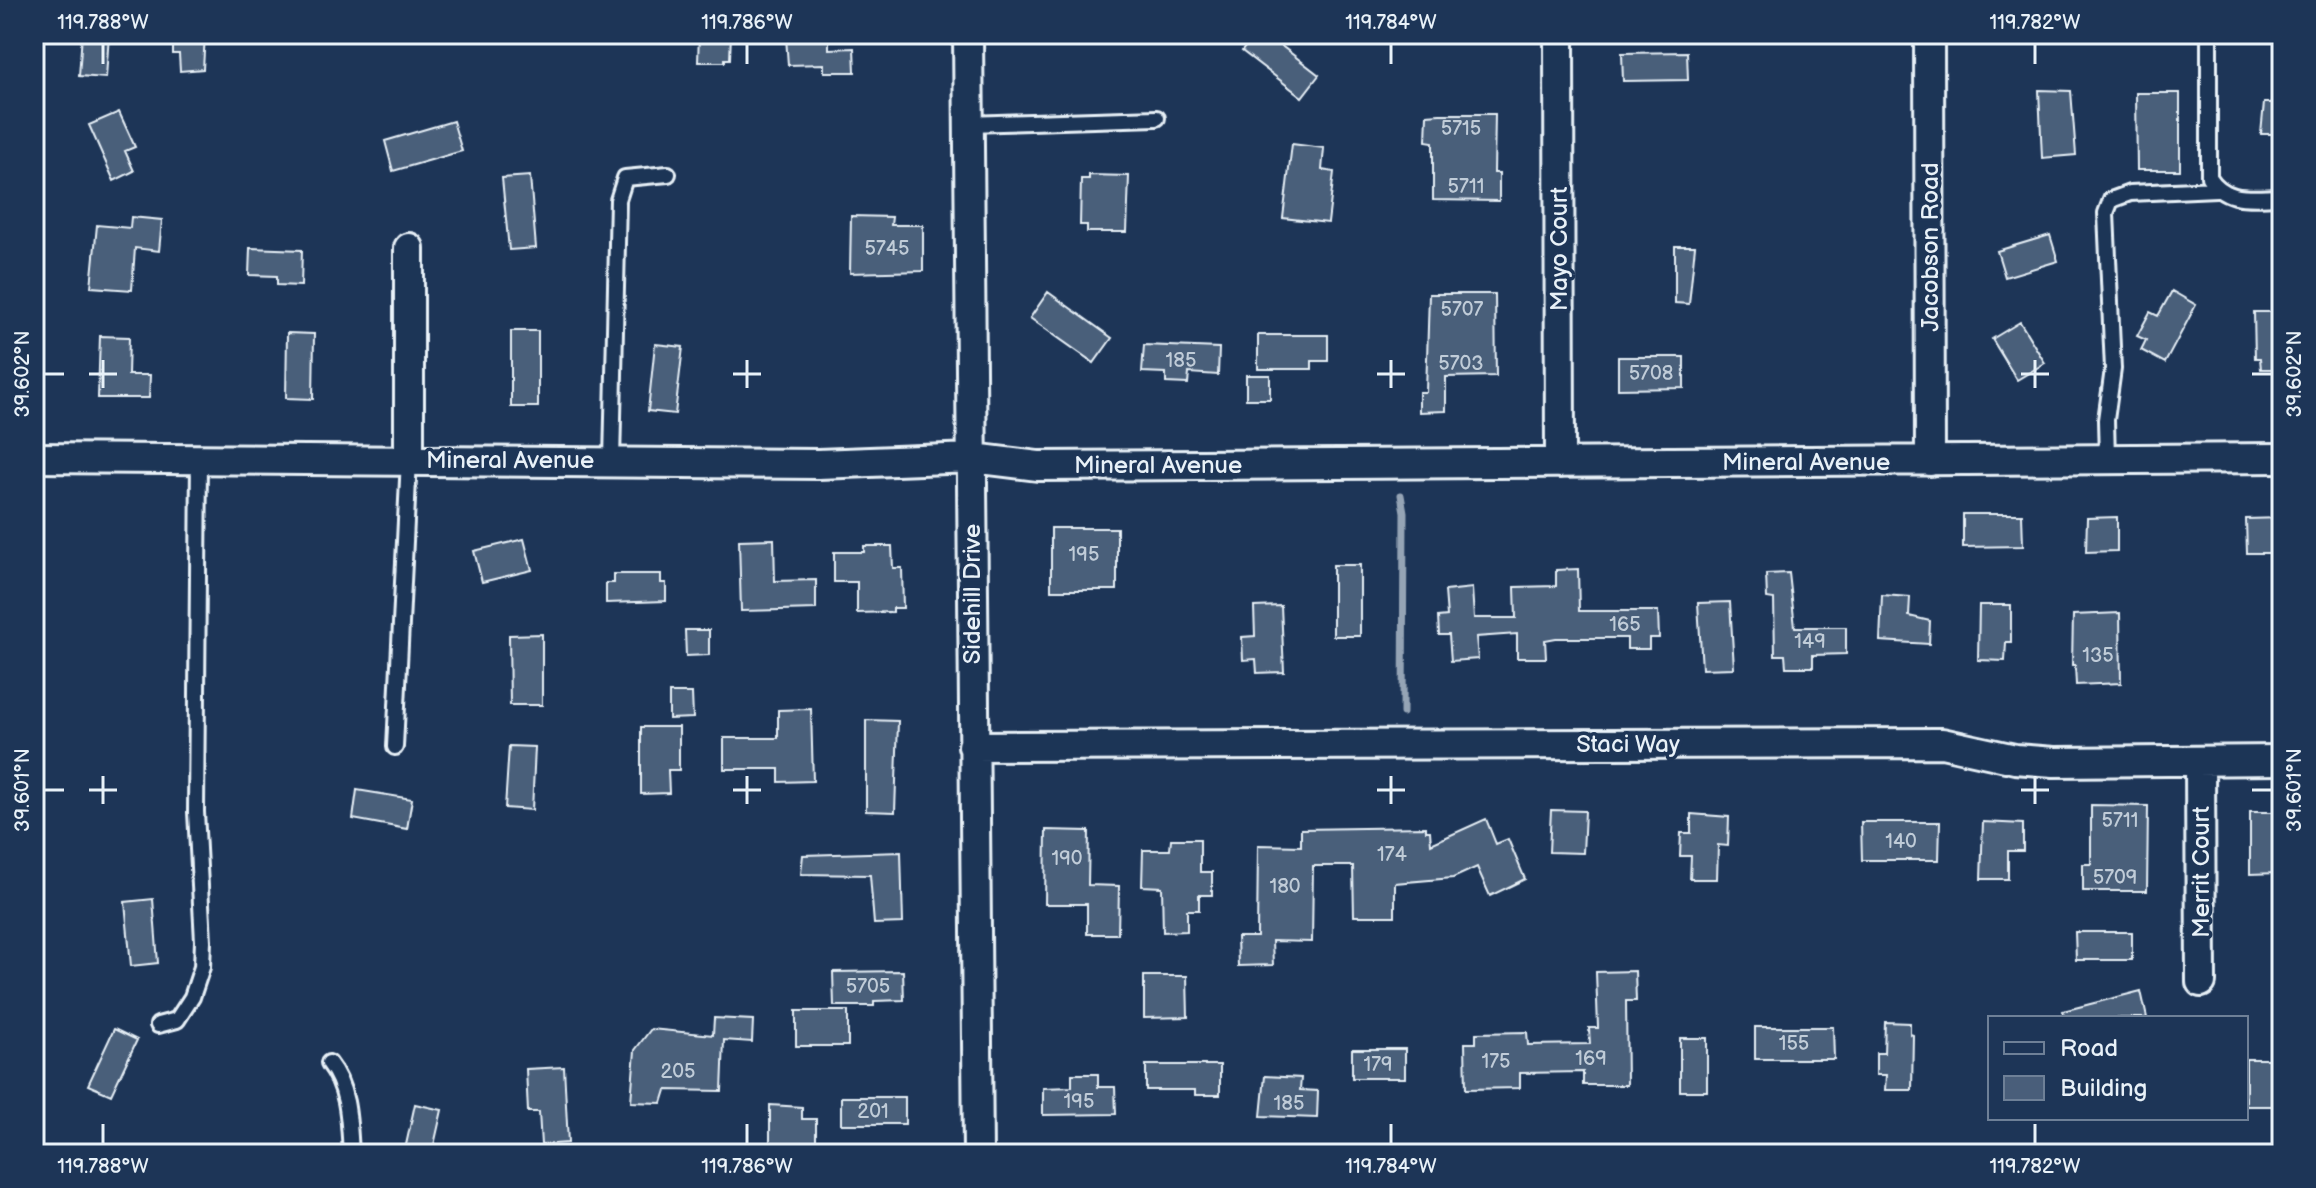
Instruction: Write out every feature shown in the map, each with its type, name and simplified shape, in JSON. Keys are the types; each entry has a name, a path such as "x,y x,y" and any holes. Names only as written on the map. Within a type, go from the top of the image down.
{"street":[{"name":"Sidehill Drive","path":"968,34 978,1154"},
{"name":"Mayo Court","path":"1559,34 1560,463"},
{"name":"Jacobson Road","path":"1929,34 1930,461"},
{"path":"409,248 409,459"},
{"name":"Mineral Avenue","path":"34,458 818,464 973,458 1038,466 2282,458"},
{"name":"Staci Way","path":"973,746 1942,743 2015,759 2054,762 2282,760"},
{"name":"Merrit Court","path":"2200,761 2201,982"}],"lane":[{"path":"2209,34 2209,177 2216,189 2228,197 2282,197"},
{"path":"968,124 1157,118"},
{"path":"612,461 618,200 625,178 668,174"},
{"path":"2107,459 2106,420 2113,369 2106,213 2111,200 2130,193 2216,189"},
{"path":"158,1025 177,1020 192,997 202,967 196,812 199,459"},
{"path":"395,747 409,459"},
{"path":"329,1063 339,1076 346,1098 351,1154"}],"building":[{"path":"82,34 109,34 106,78 79,76"},
{"path":"173,34 205,34 203,69 180,71 179,54 173,54"},
{"path":"699,34 731,34 730,59 725,59 725,62 698,62"},
{"path":"1255,34 1266,34 1319,75 1302,97 1242,51"},
{"path":"829,36 829,49 854,48 855,72 824,72 824,64 788,65 786,37"},
{"path":"1687,52 1688,80 1623,81 1622,53"},
{"path":"2039,90 2071,91 2076,155 2042,158"},
{"path":"2136,93 2180,93 2180,170 2137,170"},
{"path":"2264,103 2282,103 2282,134 2261,134"},
{"path":"119,112 135,147 125,151 134,171 114,181 89,125"},
{"path":"1495,114 1494,173 1499,173 1499,201 1433,200 1433,142 1426,141 1427,115"},
{"path":"453,121 462,151 393,171 385,141"},
{"path":"1292,144 1324,148 1322,170 1334,172 1328,223 1283,218"},
{"path":"1089,175 1129,176 1127,232 1087,232 1087,225 1080,225 1081,179 1089,179"},
{"path":"530,176 536,248 509,250 502,178"},
{"path":"851,216 892,217 891,225 923,225 923,271 850,273"},
{"path":"131,217 162,220 159,251 135,248 132,290 91,287 97,225 130,228"},
{"path":"2050,235 2058,261 2005,277 1997,251"},
{"path":"1675,246 1695,246 1689,304 1675,303"},
{"path":"250,248 302,250 301,286 277,285 277,276 249,275"},
{"path":"2172,291 2196,305 2165,363 2141,350 2146,340 2137,336 2150,312 2158,316"},
{"path":"1048,292 1112,338 1094,363 1030,318"},
{"path":"1429,294 1495,294 1496,376 1446,377 1446,411 1419,412 1419,392 1426,392"},
{"path":"2254,312 2282,312 2282,369 2261,369 2260,358 2255,358"},
{"path":"2020,322 2045,363 2017,380 1992,339"},
{"path":"511,331 538,331 538,407 511,407"},
{"path":"287,333 314,334 313,399 286,398"},
{"path":"1258,335 1328,335 1328,361 1312,361 1312,369 1258,369"},
{"path":"100,336 129,337 128,375 150,375 149,398 98,398"},
{"path":"655,344 683,347 675,414 648,411"},
{"path":"1144,345 1219,348 1218,375 1189,373 1188,384 1166,383 1166,373 1142,372"},
{"path":"1618,357 1684,357 1684,388 1618,389"},
{"path":"1246,375 1270,375 1270,399 1246,399"},
{"path":"1963,514 2022,514 2023,546 1963,547"},
{"path":"2117,517 2117,551 2086,552 2087,518"},
{"path":"2282,518 2282,553 2247,553 2246,519"},
{"path":"1051,528 1117,528 1117,590 1051,590"},
{"path":"524,539 532,570 482,582 474,551"},
{"path":"774,539 775,581 816,580 816,609 741,611 739,540"},
{"path":"864,546 892,546 893,568 902,568 903,608 893,608 893,612 857,613 857,582 834,582 834,552 864,552"},
{"path":"1333,565 1360,565 1360,636 1333,636"},
{"path":"1578,569 1579,611 1658,611 1659,638 1649,638 1649,649 1627,649 1627,638 1556,638 1545,640 1546,658 1517,658 1517,634 1476,637 1478,659 1451,661 1449,635 1439,635 1438,617 1447,616 1445,591 1472,588 1474,618 1516,618 1515,587 1556,586 1556,570"},
{"path":"1789,573 1795,627 1846,627 1846,654 1813,655 1813,667 1786,667 1785,655 1775,655 1774,599 1767,598 1766,574"},
{"path":"614,574 661,574 661,583 666,583 666,601 606,603 606,583 614,583"},
{"path":"1882,595 1910,597 1909,616 1930,621 1929,644 1880,641"},
{"path":"1730,602 1734,668 1702,669 1698,603"},
{"path":"1979,605 2011,605 2011,642 2006,642 2005,661 1978,660"},
{"path":"1281,606 1284,672 1257,673 1256,659 1243,660 1242,637 1255,636 1254,607"},
{"path":"2120,613 2121,683 2076,685 2075,665 2072,665 2073,615"},
{"path":"685,630 709,630 709,655 686,656"},
{"path":"542,634 542,705 510,705 509,635"},
{"path":"669,693 692,693 693,718 669,719"},
{"path":"811,709 813,781 779,782 779,769 724,769 724,738 778,738 778,710"},
{"path":"866,720 898,721 895,812 866,811"},
{"path":"641,727 679,727 679,770 668,770 669,793 641,794"},
{"path":"509,746 535,747 532,810 505,808"},
{"path":"357,790 412,799 407,829 353,819"},
{"path":"2091,805 2148,806 2147,891 2083,891 2083,864 2091,864"},
{"path":"1551,810 1585,811 1583,853 1549,852"},
{"path":"2250,812 2277,812 2278,873 2250,874"},
{"path":"1691,814 1729,817 1728,846 1718,845 1717,879 1690,879 1691,856 1680,856 1681,833 1691,833"},
{"path":"1486,819 1496,844 1508,839 1525,879 1490,896 1477,867 1453,878 1395,883 1395,916 1354,916 1353,866 1313,866 1312,942 1272,941 1273,965 1238,966 1237,937 1257,937 1258,845 1301,846 1301,829 1426,827 1426,831 1430,831 1431,844"},
{"path":"1861,822 1940,822 1939,860 1862,860"},
{"path":"1983,822 2023,824 2023,851 2008,851 2008,879 1981,879"},
{"path":"1046,830 1089,831 1088,885 1119,886 1118,934 1087,934 1087,904 1045,904"},
{"path":"1171,839 1200,839 1200,872 1212,872 1212,895 1199,895 1199,910 1187,910 1187,931 1163,932 1162,887 1142,886 1143,850 1170,850"},
{"path":"901,852 903,923 874,924 870,875 801,874 803,855"},
{"path":"153,899 158,963 131,966 125,902"},
{"path":"2075,932 2132,932 2132,960 2076,960"},
{"path":"903,971 904,1000 874,1001 874,1006 834,1006 833,972"},
{"path":"1635,971 1636,1001 1626,1001 1627,1085 1583,1085 1583,1072 1520,1073 1520,1088 1466,1089 1465,1043 1476,1043 1476,1033 1527,1032 1528,1045 1590,1044 1589,1028 1598,1028 1596,972"},
{"path":"1144,976 1187,976 1188,1017 1144,1018"},
{"path":"2141,991 2147,1016 2064,1016 2063,1011"},
{"path":"796,1011 848,1011 848,1046 796,1046"},
{"path":"714,1018 753,1020 752,1042 724,1040 722,1091 666,1090 662,1103 631,1102 635,1050 651,1029 713,1035"},
{"path":"1885,1022 1910,1023 1910,1034 1913,1035 1912,1090 1885,1090 1886,1075 1876,1075 1876,1053 1884,1053"},
{"path":"1755,1027 1833,1027 1834,1059 1755,1059"},
{"path":"114,1029 137,1040 111,1095 88,1085"},
{"path":"1680,1038 1707,1038 1707,1091 1680,1091"},
{"path":"1352,1049 1405,1049 1405,1078 1352,1078"},
{"path":"2248,1059 2274,1059 2274,1106 2248,1106"},
{"path":"1146,1065 1220,1065 1220,1095 1195,1095 1195,1090 1146,1090"},
{"path":"564,1067 568,1143 541,1145 539,1112 528,1112 526,1069"},
{"path":"1072,1074 1098,1074 1098,1087 1115,1087 1116,1114 1043,1115 1043,1088 1072,1087"},
{"path":"1265,1076 1301,1078 1300,1090 1318,1091 1317,1118 1261,1116"},
{"path":"841,1097 905,1097 905,1124 841,1124"},
{"path":"415,1104 442,1110 432,1154 404,1154"},
{"path":"770,1105 802,1107 802,1119 816,1119 816,1150 770,1150"}],"waterway":[{"path":"1401,495 1404,512 1403,713"}]}
